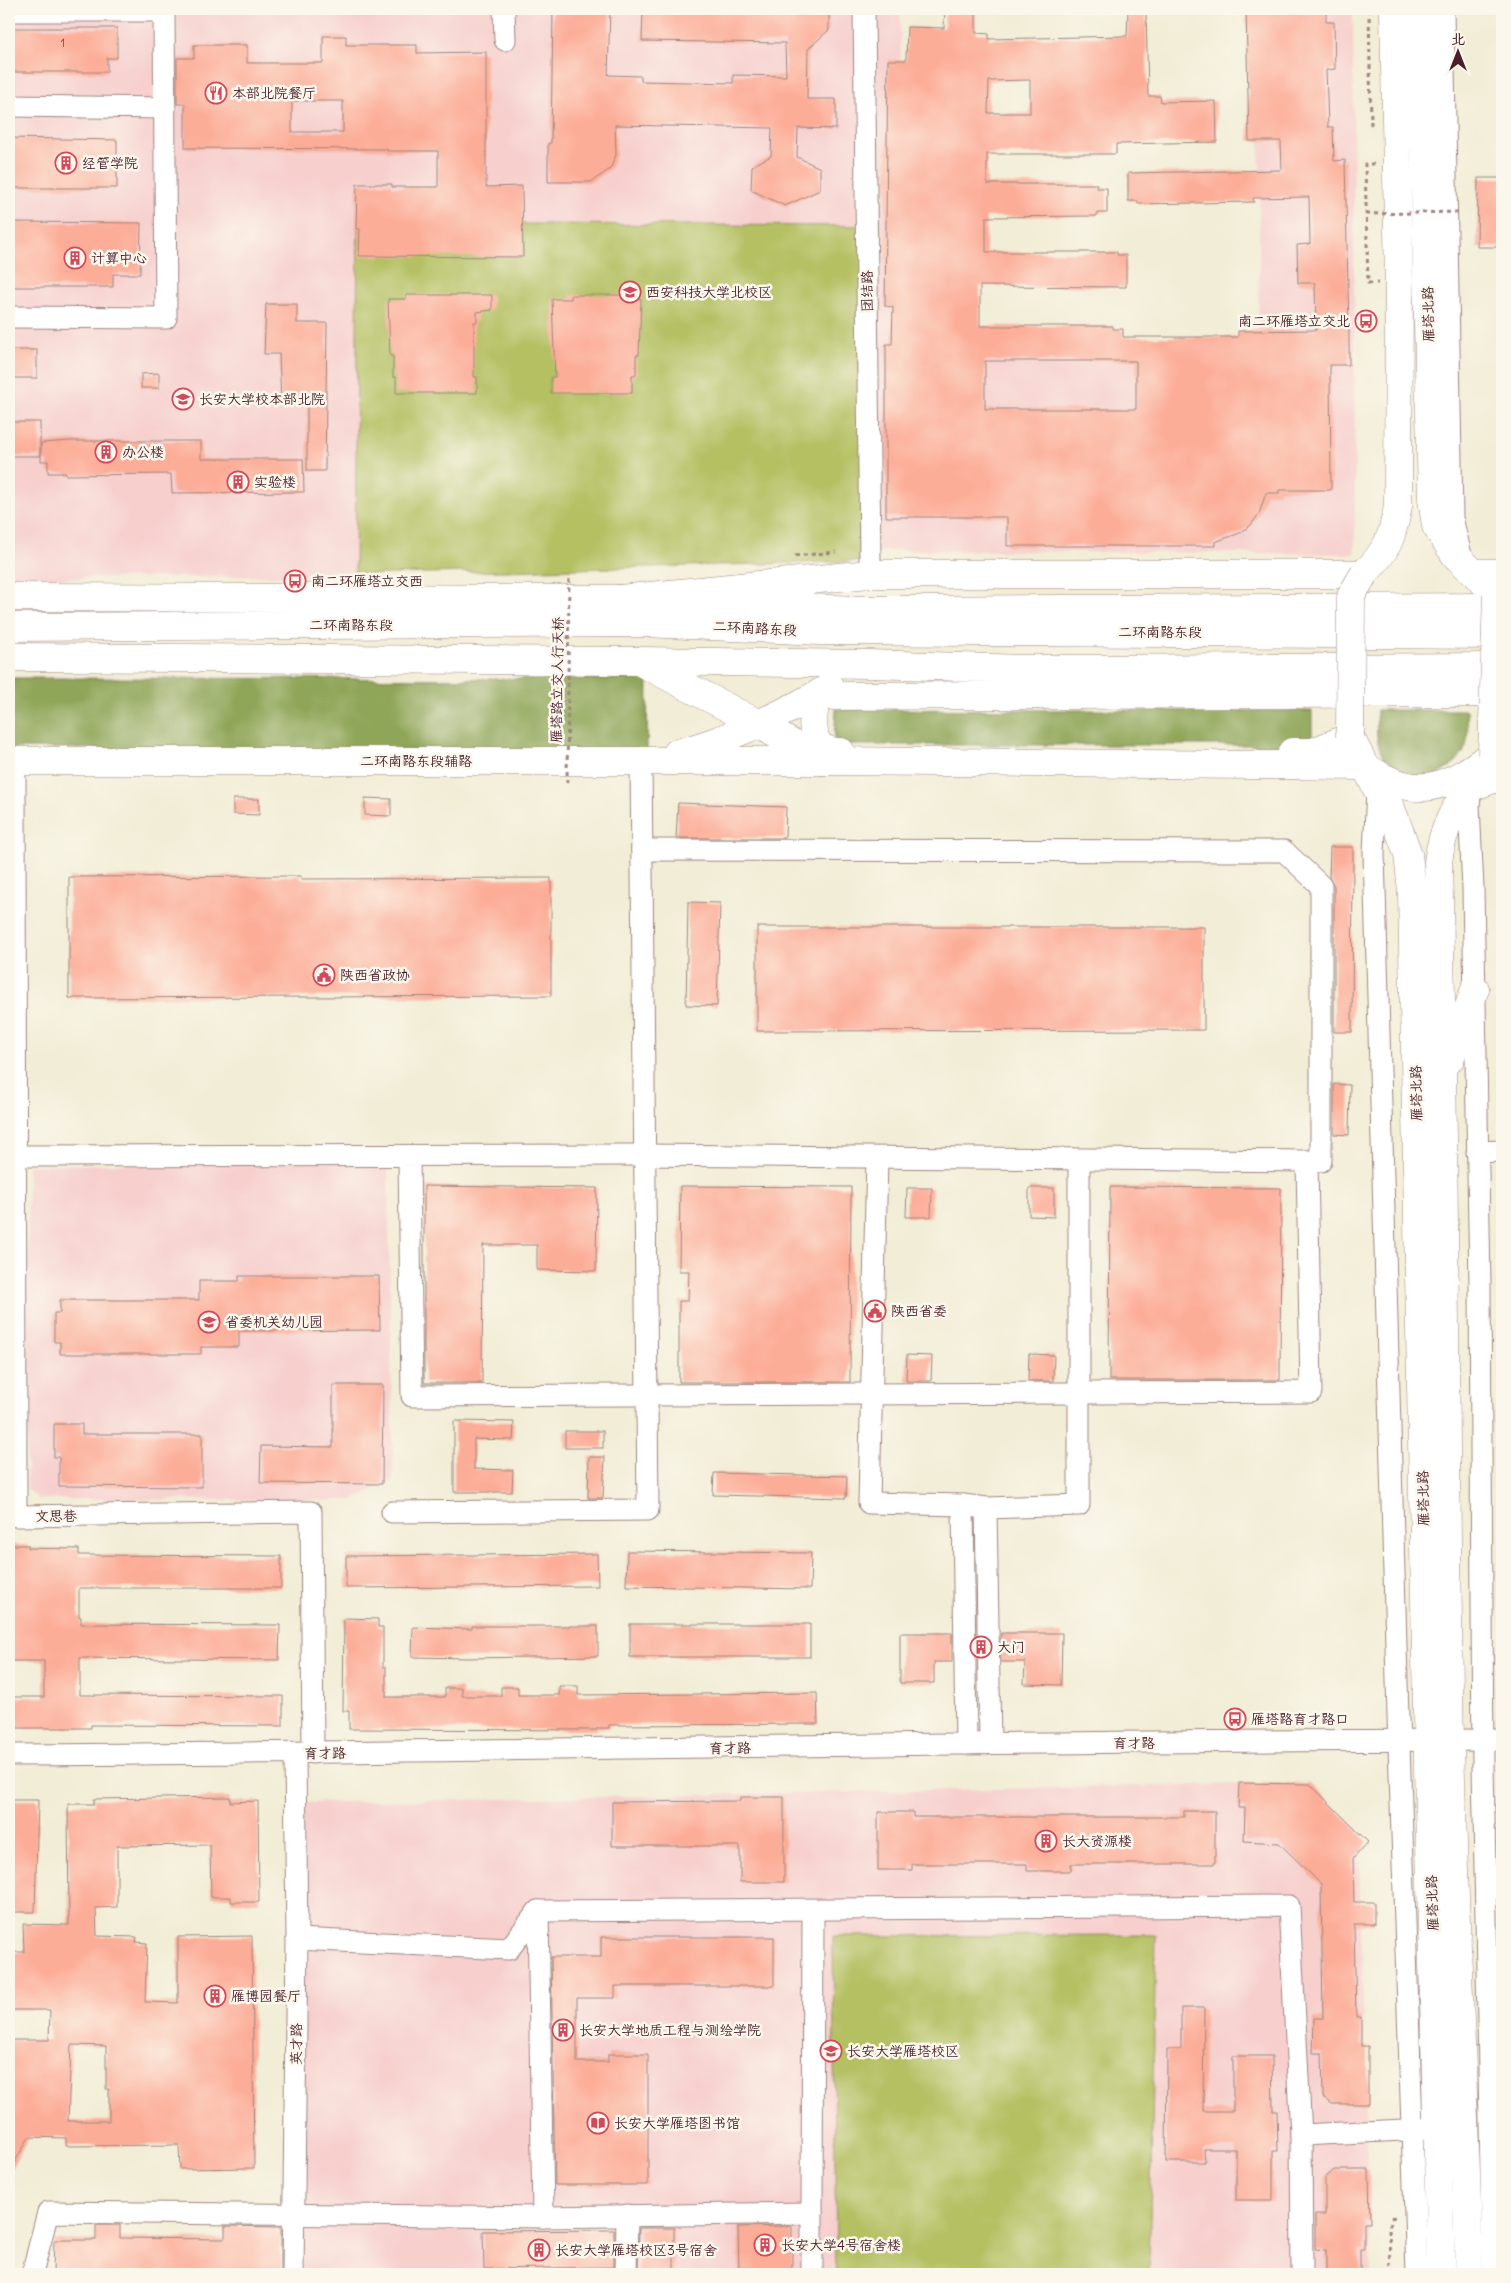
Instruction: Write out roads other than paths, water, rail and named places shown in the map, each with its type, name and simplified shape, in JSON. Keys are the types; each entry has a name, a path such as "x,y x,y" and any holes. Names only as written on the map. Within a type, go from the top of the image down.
{"main road":[{"name":"雁塔北路","path":"1394,9 1399,282 1398,506 1393,536 1381,556 1364,574 1351,596 1350,737 1371,777 1391,808 1408,854 1412,891 1439,1741 1469,2274"},
{"name":"雁塔北路","path":"1421,9 1432,499 1436,526 1455,555 1469,569 1501,592"},
{"path":"620,599 869,574 1364,574"},
{"path":"9,597 620,599 856,610 1501,592 1499,762 1462,776 1420,788 1405,787 1371,777"},
{"name":"二环南路东段","path":"9,627 645,623 819,631 1502,635"},
{"path":"9,657 639,661 869,664 1027,669 1502,667"},
{"path":"639,661 757,723 822,761"},
{"path":"641,761 701,747 815,696 869,664"},
{"path":"815,696 1502,693"},
{"path":"815,696 814,738 818,746 830,752 1313,752 1350,737"},
{"name":"二环南路东段辅路","path":"12,761 822,761 1371,777"},
{"name":"雁塔北路","path":"1439,1741 1444,1074 1438,862 1441,841 1450,816 1471,786 1499,762"},
{"path":"1444,1074 1475,989"},
{"name":"雁塔北路","path":"1441,2274 1462,2127"}],"street":[{"path":"504,9 505,40"},
{"name":"团结路","path":"864,9 869,574"},
{"path":"1443,9 1452,518 1456,543 1469,569"},
{"path":"9,10 164,10 166,318 9,316"},
{"path":"9,106 165,108"},
{"name":"文思巷","path":"12,761 16,1156 16,1516 311,1512 304,1753"},
{"path":"392,1512 648,1510 641,761"},
{"path":"1371,777 1399,1741 1462,2127 1493,2274"},
{"path":"1417,2274 1462,2127 1493,1740 1473,888 1469,806 1471,786"},
{"path":"16,1156 644,1155 1321,1161 1321,886 1284,851 642,850"},
{"path":"1478,1152 1502,1151"},
{"path":"409,1156 412,1396 872,1392 1311,1392 1307,1161"},
{"path":"877,1158 869,1503 963,1505 986,1508 1079,1505 1079,1160"},
{"path":"963,1505 966,1744"},
{"path":"986,1508 990,1743"},
{"name":"育才路","path":"9,1755 304,1753 990,1743 1493,1740"},
{"name":"英才路","path":"294,2274 297,1939 304,1753"},
{"path":"538,1910 1290,1906 1301,2135 1302,2274"},
{"path":"297,1939 508,1949 538,1910"},
{"path":"538,1910 543,2217"},
{"path":"812,2274 813,1910"},
{"path":"1301,2135 1462,2127"},
{"path":"32,2274 48,2212 294,2216 543,2217 812,2213"},
{"path":"626,2274 627,2215"}],"place":[{"name":"本部北院餐厅","path":"216,93"},
{"name":"经管学院","path":"66,163"},
{"name":"计算中心","path":"75,258"},
{"name":"西安科技大学北校区","path":"630,292"},
{"name":"南二环雁塔立交北","path":"1366,321"},
{"name":"长安大学校本部北院","path":"183,399"},
{"name":"办公楼","path":"106,452"},
{"name":"实验楼","path":"238,482"},
{"name":"南二环雁塔立交西","path":"295,581"},
{"name":"陕西省政协","path":"324,975"},
{"name":"陕西省委","path":"875,1311"},
{"name":"省委机关幼儿园","path":"209,1322"},
{"name":"大门","path":"981,1647"},
{"name":"雁塔路育才路口","path":"1235,1719"},
{"name":"长大资源楼","path":"1046,1841"},
{"name":"雁博园餐厅","path":"215,1996"},
{"name":"长安大学地质工程与测绘学院","path":"563,2030"},
{"name":"长安大学雁塔校区","path":"831,2051"},
{"name":"长安大学雁塔图书馆","path":"598,2123"},
{"name":"长安大学4号宿舍楼","path":"765,2245"},
{"name":"长安大学雁塔校区3号宿舍","path":"539,2250"}]}
